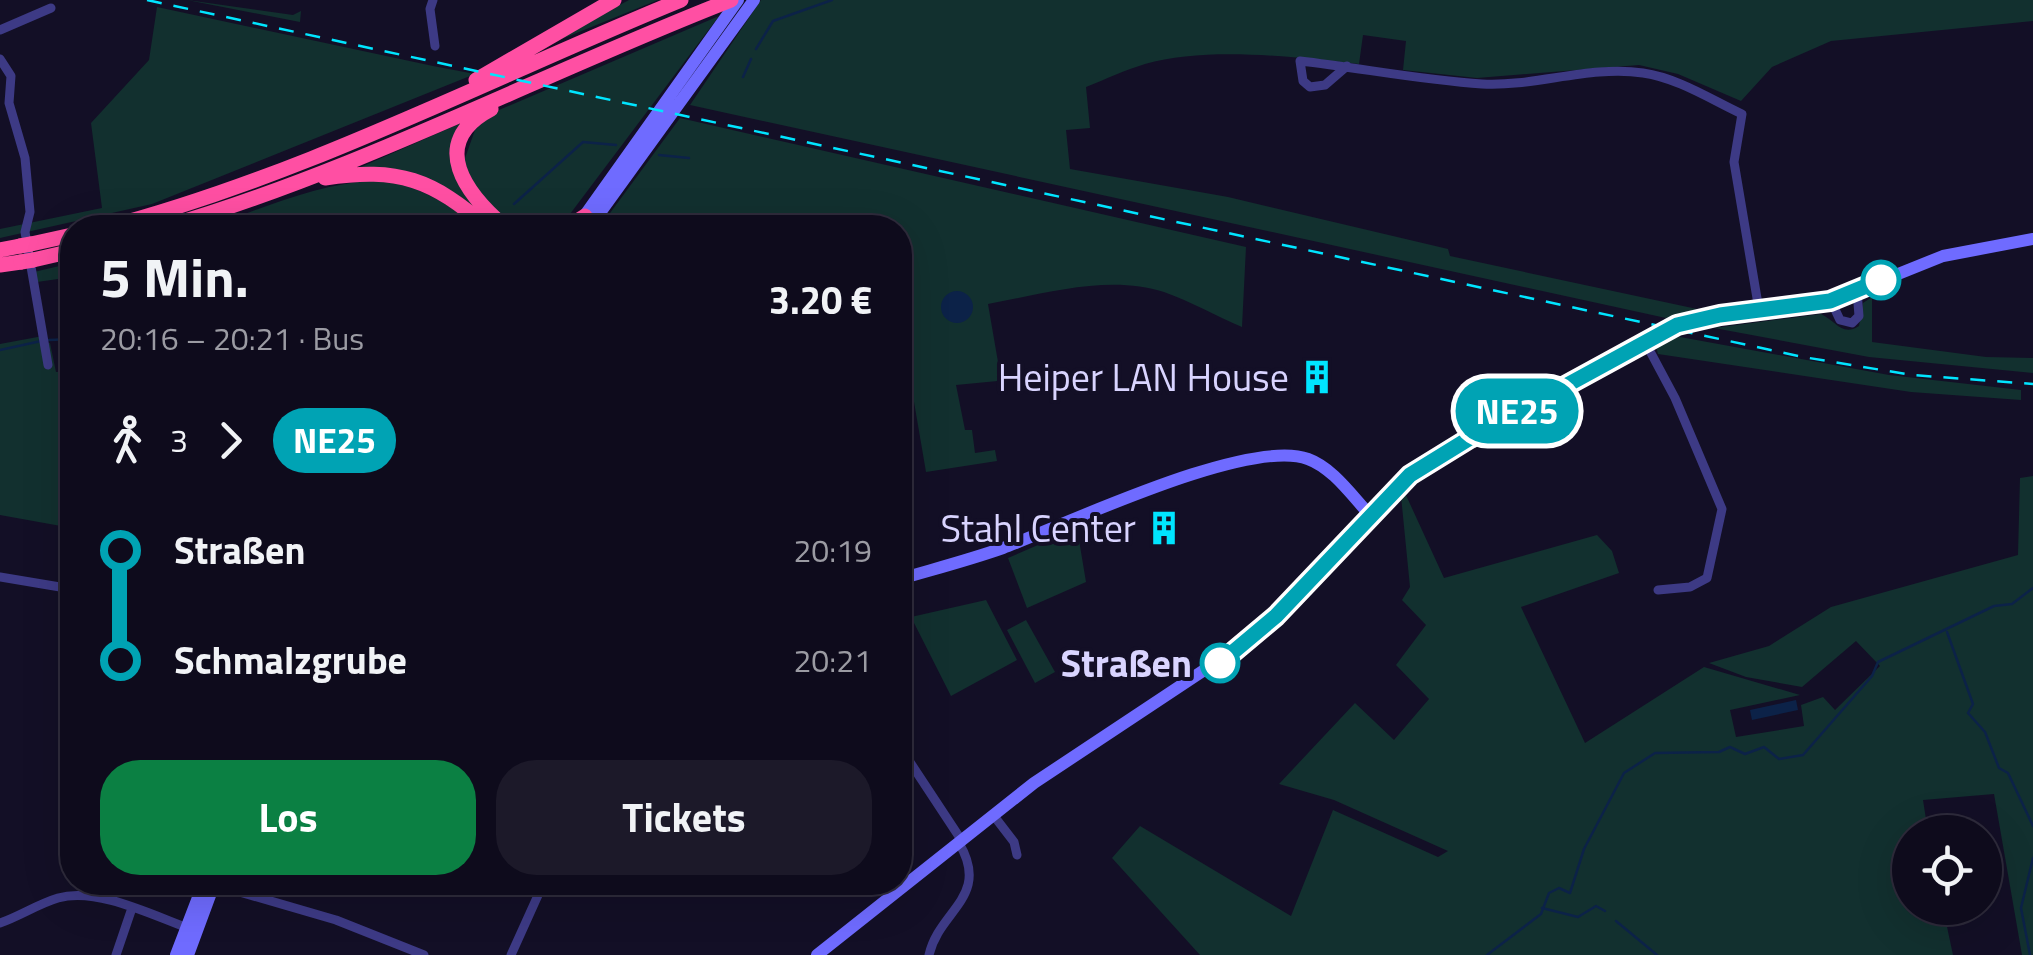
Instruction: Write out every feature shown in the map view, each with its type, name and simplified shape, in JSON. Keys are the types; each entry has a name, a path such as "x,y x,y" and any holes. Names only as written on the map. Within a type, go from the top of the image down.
{"highway":[{"path":"464,95 482,76 614,0"},
{"path":"146,215 269,176 682,0"},
{"path":"201,215 296,183 734,0"},
{"path":"493,215 467,190 459,172 458,151 472,122 522,86"},
{"path":"296,183 362,174 408,177 453,198 473,215"},
{"path":"0,265 60,240"},
{"path":"0,250 60,252"}],"main road":[{"path":"589,215 734,0"},
{"path":"590,215 754,0"},
{"path":"912,881 1064,762 1248,642 1422,466 1644,340 1705,318 1830,301 1943,256 2033,239"},
{"path":"912,575 1001,549 1135,493 1220,468 1269,459 1294,456 1319,465 1370,515"},
{"path":"176,955 204,895"},
{"path":"188,955 206,895"},
{"path":"825,953 896,895"}],"street":[{"path":"432,0 435,46"},
{"path":"0,30 51,8"},
{"path":"0,59 11,76 9,103 24,146 30,212 28,250 48,365"},
{"path":"1347,66 1324,85 1310,87 1303,80 1300,61 1347,66 1486,84 1642,73 1671,80 1742,114 1734,162 1759,310"},
{"path":"1830,301 1840,320 1852,323 1859,316 1857,291"},
{"path":"1644,340 1675,398 1722,508 1706,578 1690,587 1658,590"},
{"path":"0,577 60,587"},
{"path":"912,766 960,842 969,864 967,891 932,941 930,955"},
{"path":"994,816 1014,842 1017,855"},
{"path":"251,895 336,920 424,955"},
{"path":"511,955 538,895"},
{"path":"0,923 66,896 132,908 188,928"},
{"path":"116,955 132,908"}],"green space":[{"path":"187,0 293,15 301,11 300,22"},
{"path":"629,0 658,0 542,47"},
{"path":"761,0 2033,0 2033,21 1831,41 1772,67 1741,101 1678,74 1639,65 1477,78 1403,70 1406,41 1363,35 1359,64 1223,54 1138,66 1086,87 1090,128 1066,130 1070,169 1228,197 1448,249 1450,256 1697,309 1666,318 690,105"},
{"path":"157,7 475,74 152,204 103,215 68,215 102,208 91,123 149,60"},
{"path":"719,16 569,215 501,215 477,194 464,161 475,130 492,113"},
{"path":"680,118 1246,247 1242,327 1164,292 1121,285 1076,287 988,304 998,362 1005,362 1008,380 956,385 965,430 972,430 975,453 995,450 997,461 926,472 912,390 912,215 609,215"},
{"path":"468,120 453,159 490,215 482,215 467,203 352,171"},
{"path":"376,180 405,186 462,215 243,215 312,191"},
{"path":"60,217 60,225 0,238 0,229"},
{"path":"60,266 60,279 37,282 34,272"},
{"path":"1872,297 1872,342 1986,357 2033,358 2033,373 1869,357 1714,328 1821,314 1848,330 1859,326 1863,303"},
{"path":"43,336 45,344 50,343 56,372 60,372 60,526 0,515 0,344"},
{"path":"1680,337 1889,375 2021,390 2021,400 1911,392 1658,354 1655,343"},
{"path":"2033,476 2033,955 2022,955 2002,840 2002,815 1998,815 1994,794 1923,800 1925,815 1892,815 1892,925 1947,925 1953,955 1200,955 1112,858 1140,826 1291,916 1333,810 1438,857 1448,851 1334,800 1279,784 1355,703 1394,740 1429,699 1396,665 1426,625 1402,600 1410,587 1401,496 1405,493 1444,578 1597,535 1612,551 1619,573 1521,607 1585,743 1704,667 1800,695 1730,710 1736,737 1804,726 1801,705 1823,697 1835,710 1880,666 1856,641 1802,687 1746,677 1709,663 1769,646 1831,607 2018,555 2020,478"},
{"path":"1077,528 1086,582 1027,608 1008,558"},
{"path":"986,600 1017,660 951,696 912,617"},
{"path":"1026,620 1055,672 1035,683 1007,630"}],"water":[{"path":"957,291 968,296 973,307 968,318 957,323 946,318 941,307 946,296"},
{"path":"1796,700 1798,710 1752,720 1750,710"}],"waterway":[{"path":"756,49 773,21 832,0"},
{"path":"743,77 751,59"},
{"path":"514,204 583,142 616,145"},
{"path":"659,155 689,158"},
{"path":"49,340 60,340"},
{"path":"0,350 41,341"},
{"path":"1487,955 1541,914 1549,893 1559,888 1570,893 1584,849 1624,773 1655,753 1719,752 1730,747 1745,754 1764,747 1779,759 1803,755 1872,676 1878,662 1994,606 2012,604 2033,588"},
{"path":"1947,632 1973,704 1968,713 1985,732 1999,768 2008,773 2033,826"},
{"path":"2030,955 2021,908 2033,858"},
{"path":"1542,908 1578,917 1596,906 1605,911"},
{"path":"1616,921 1657,955"}],"railway":[{"path":"147,0 1803,357 1912,375 2033,384"}],"bus line":[{"name":"NE25","path":"1220,663 1276,616 1410,475 1470,438 1677,325 1720,315 1830,301 1881,280"}],"place":[{"name":"Heiper LAN House","path":"1317,377"},
{"name":"Stahl Center","path":"1164,528"},
{"name":"Straßen","path":"1220,663"}]}
